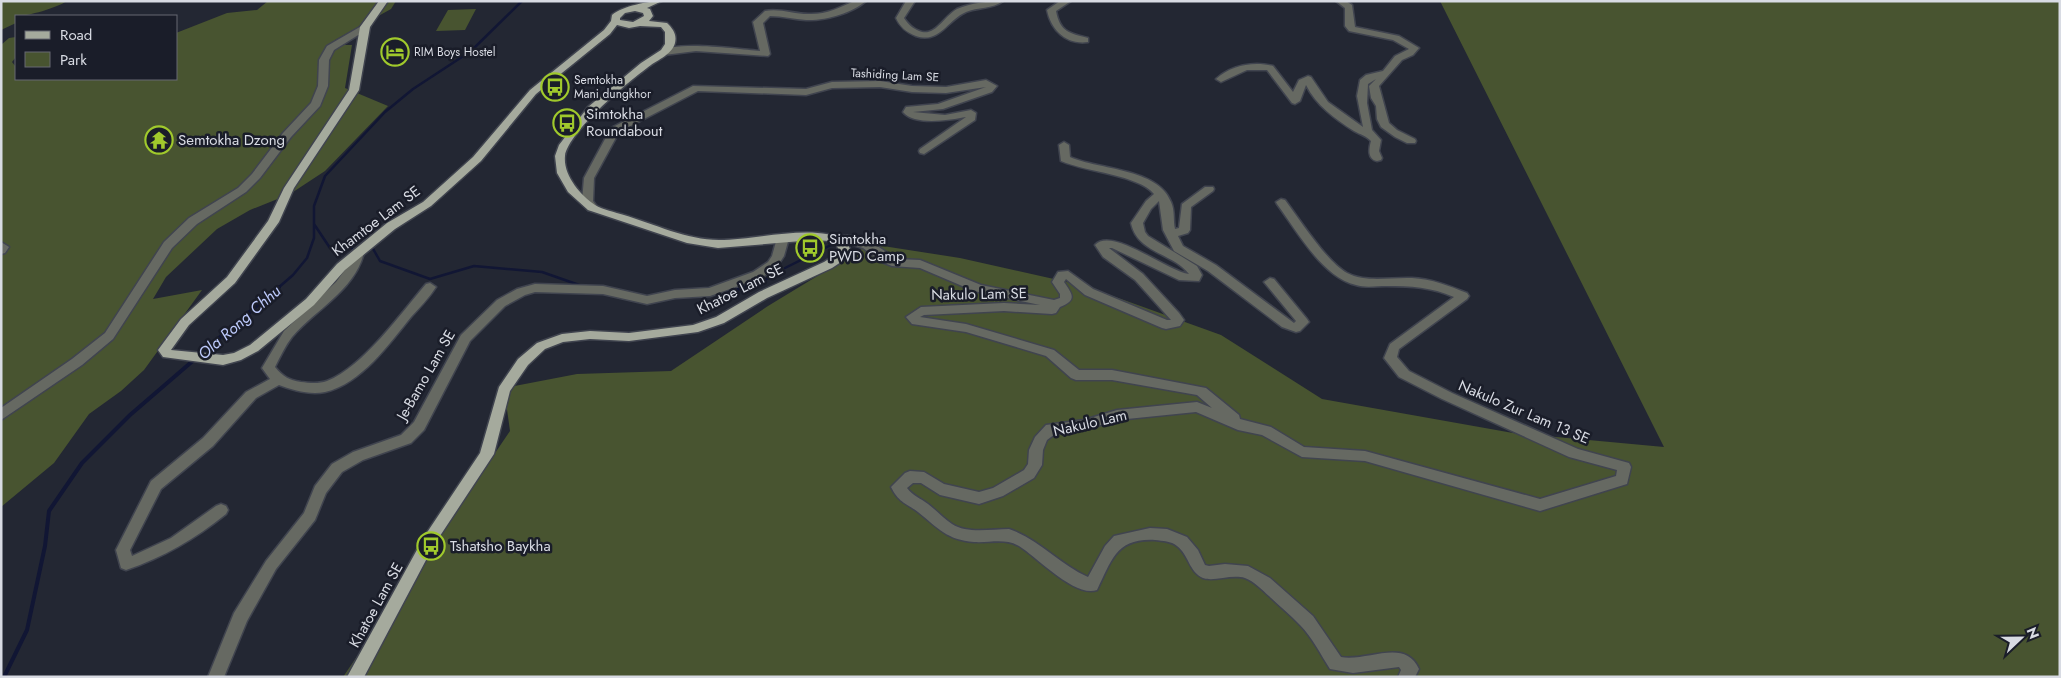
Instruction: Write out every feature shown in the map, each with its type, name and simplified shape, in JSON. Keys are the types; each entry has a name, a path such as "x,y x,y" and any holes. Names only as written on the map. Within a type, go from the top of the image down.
{"main road":[{"name":"Khamtoe Lam SE","path":"384,1 365,27 354,90 344,108 289,188 273,222 248,257 231,280 185,322 164,350 167,354 223,360 237,357 254,348 280,329 310,302 341,267 391,226 427,204 477,159 533,92 620,23"},
{"path":"657,2 649,15 640,23 620,23 615,17 622,10 649,15 664,24 670,32 670,44 664,52"},
{"name":"Khatoe Lam SE","path":"355,677 429,541 487,454 504,390 523,362 541,346 562,338 629,337 694,330 720,320 763,295 840,257 844,249 842,242 838,239 814,236 718,244 687,239 592,208 572,190 562,173 560,156 564,145 592,109 644,65 664,52"}],"street":[{"path":"664,52 696,48 765,54 758,22 768,13 782,12 809,17 827,15 862,1"},
{"path":"911,1 900,18 905,28 921,36 935,34 946,22 962,10 999,1"},
{"path":"1068,1 1051,10 1058,29 1062,34 1086,40"},
{"path":"1340,1 1349,7 1350,26 1352,28 1396,38 1414,48 1410,53 1398,58 1394,65 1374,86 1376,98 1381,106 1380,115 1382,121 1392,131 1411,140"},
{"path":"1,415 78,362 109,336 168,245 193,221 242,190 256,176 287,135 316,104 322,86 324,60 330,48 365,27"},
{"path":"1221,79 1242,67 1258,66 1270,68 1295,101 1302,82 1308,79 1324,104 1360,130 1367,131 1376,140 1374,151 1377,158"},
{"path":"1367,131 1368,128 1363,115 1362,86 1365,81 1373,76 1385,74"},
{"name":"Tashiding Lam SE","path":"592,208 587,201 589,178 615,130 696,88 806,92 832,85 880,84 912,89 946,90 986,84 992,86 989,90 940,107 910,109 908,112 912,116 945,118 971,113 971,118 924,151"},
{"path":"1064,145 1065,159 1076,164 1098,168 1152,184 1166,202 1169,230 1178,248 1228,279 1286,324 1296,328 1302,322 1270,282"},
{"path":"1169,230 1174,233 1184,230 1186,206 1209,189"},
{"path":"1054,304 1066,300 1066,294 1058,282 1062,275 1068,276 1089,292 1166,325 1176,323 1178,320 1175,316 1139,277 1107,254 1101,245 1114,244 1183,277 1195,278 1196,275 1193,269 1144,239 1139,233 1137,223 1145,208 1157,196 1161,196"},
{"name":"Nakulo Zur Lam 13 SE","path":"1243,426 1266,432 1302,452 1365,456 1540,505 1622,480 1624,467 1574,453 1447,396 1404,374 1390,358 1394,347 1463,296 1439,286 1412,282 1358,282 1342,275 1329,265 1282,202"},
{"name":"Je-Bamo Lam SE","path":"216,677 240,618 271,565 310,516 320,490 338,468 358,456 406,439 419,426 465,338 501,303 521,292 535,288 603,290 647,300 675,294 710,292 757,275 772,265 778,256 783,238"},
{"name":"Nakulo Lam SE","path":"838,239 847,239 867,245 886,259 896,263 920,264 930,267 978,288 1054,304 1052,310 1004,307 921,311 912,317 916,321 966,328 1050,353 1076,376 1112,375 1201,391 1243,426"},
{"path":"358,253 358,259 345,279 288,335 268,368 278,380 288,384 312,387 330,386 356,370 430,287"},
{"path":"221,510 192,534 157,553 126,564 123,550 156,485 208,442 251,395 278,380"},
{"name":"Nakulo Lam","path":"1243,426 1197,407 1117,415 1084,425 1051,429 1042,437 1036,450 1035,465 1029,474 998,492 979,498 940,489 924,478 910,477 898,488 908,500 922,507 946,528 974,536 1009,535 1025,542 1058,569 1080,581 1092,584 1110,550 1119,540 1150,534 1167,535 1182,540 1193,554 1200,569 1208,573 1225,570 1248,572 1265,583 1306,621 1336,664 1350,667 1390,658 1403,660 1411,669 1406,677"}],"green space":[{"path":"1,1 67,1 28,15 15,15 15,23 1,30"},
{"path":"268,1 396,1 391,9 335,40 343,45 352,45 345,88 388,106 325,171 290,194 250,210 217,229 166,277 153,299 202,290 144,370 121,391 89,414 54,463 1,507 1,45 9,38 15,37 15,58 12,62 15,66 15,80 178,80 178,32 227,13 257,10"},
{"path":"1440,1 2060,1 2060,677 343,677 510,431 504,388 577,374 671,371 768,306 870,244 960,258 1085,286 1221,335 1322,399 1513,433 1664,447"},
{"path":"476,9 465,30 436,31 448,10"}],"waterway":[{"name":"Ola Rong Chhu","path":"314,224 314,206 325,176 385,112 413,89 471,51 522,1"},
{"name":"Ola Rong Chhu","path":"278,288 293,275 307,258 314,238 314,224"},
{"path":"314,224 330,248 352,248"},
{"path":"785,268 835,243"},
{"path":"372,247 380,261 430,279 474,266 542,272 582,286"},
{"path":"749,287 775,275"},
{"name":"Ola Rong Chhu","path":"199,355 279,287"},
{"path":"721,291 749,287"},
{"name":"Ola Rong Chhu","path":"4,677 27,630 45,546 49,511 82,463 130,415 195,359"}],"place":[{"name":"RIM Boys Hostel","path":"395,52"},
{"name":"Semtokha Mani dungkhor","path":"555,87"},
{"name":"Simtokha Roundabout","path":"567,123"},
{"name":"Semtokha Dzong","path":"159,140"},
{"name":"Simtokha PWD Camp","path":"810,248"},
{"name":"Tshatsho Baykha","path":"431,546"}]}
